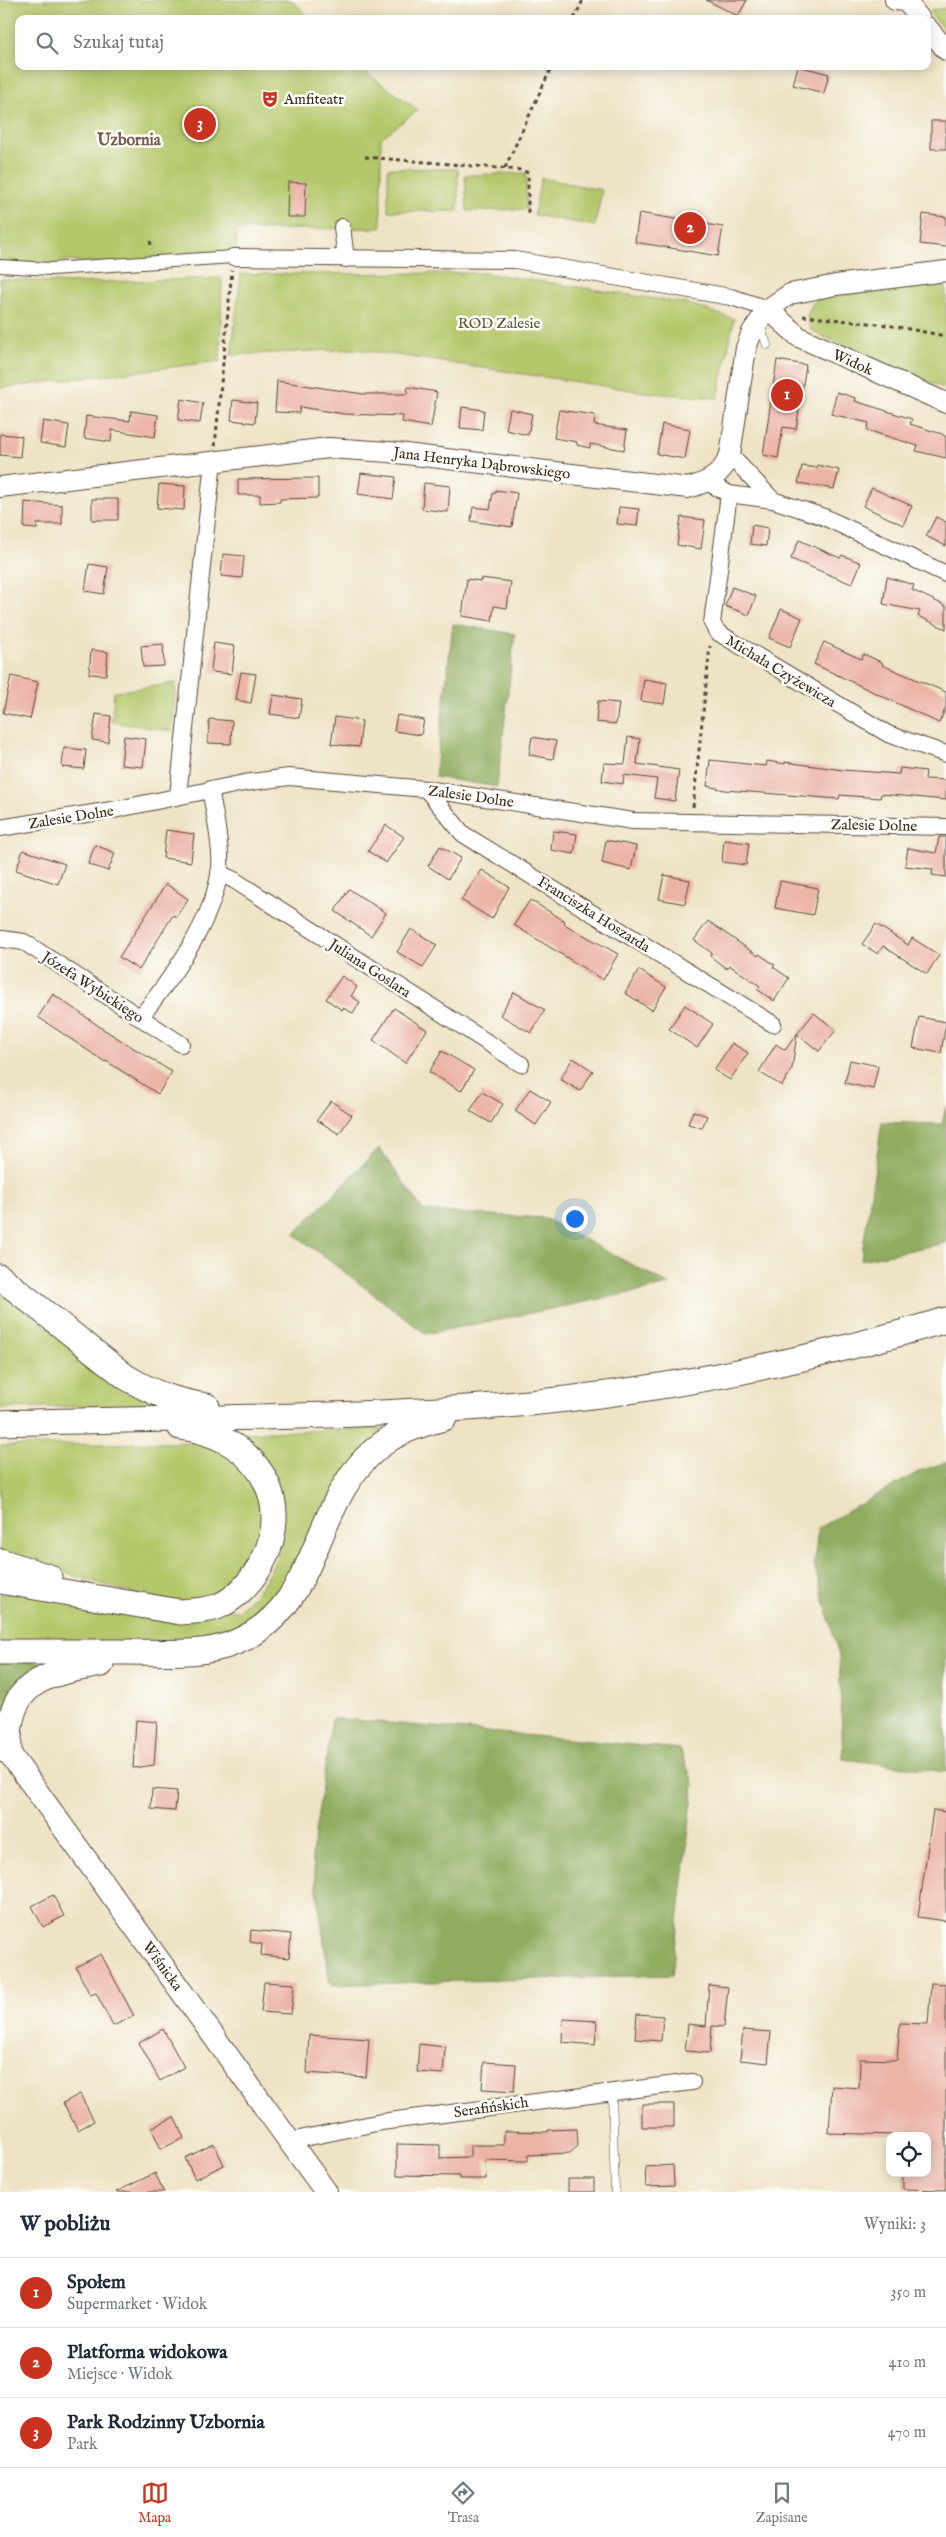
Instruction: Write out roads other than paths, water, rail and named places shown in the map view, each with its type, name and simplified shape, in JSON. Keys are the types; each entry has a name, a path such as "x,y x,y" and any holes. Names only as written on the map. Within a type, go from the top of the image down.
{"main road":[{"path":"0,1277 104,1361 148,1391 175,1401 266,1416"},
{"path":"0,1423 316,1416 495,1406 612,1393 708,1379 807,1358 946,1320"},
{"path":"0,1652 156,1653 213,1649 234,1643 255,1632 274,1618 289,1602 299,1585 339,1494 349,1477 373,1451 405,1430 495,1406"},
{"path":"0,1582 180,1612 199,1611 219,1606 235,1597 258,1570 273,1537 275,1521 274,1507 263,1474 236,1446 221,1437 187,1428 115,1420"},
{"path":"0,1561 115,1600"},
{"path":"4,1746 11,1712 19,1698 44,1677 67,1670 156,1653"},
{"name":"Wiśnicka","path":"4,1746 326,2192"}],"street":[{"path":"904,0 917,15"},
{"path":"931,32 946,50"},
{"path":"342,227 346,259"},
{"path":"0,266 51,269 233,257 515,260 731,297 763,316"},
{"path":"946,271 836,285 790,294 763,316 752,332 746,348 730,455 725,466 708,482 729,494 772,500 824,517 946,574"},
{"name":"Widok","path":"763,316 799,337 946,403"},
{"name":"Jana Henryka Dąbrowskiego","path":"0,487 214,454 329,448 389,452 688,488 708,482"},
{"path":"178,796 214,454"},
{"path":"730,455 772,500"},
{"name":"Michała Czyżewicza","path":"729,494 712,623 717,632 888,734 946,754"},
{"name":"Zalesie Dolne","path":"0,828 118,809 210,789 289,777 426,790 633,820 946,827"},
{"path":"140,1018 195,938 215,893 219,873 214,811 210,789"},
{"name":"Franciszka Hoszarda","path":"426,790 464,834 773,1024"},
{"name":"Juliana Goslara","path":"219,873 234,880 521,1064"},
{"name":"Józefa Wybickiego","path":"2,939 24,942 181,1044"},
{"name":"Serafińskich","path":"290,2141 381,2122 612,2090 692,2082"}],"lane":[{"path":"763,316 767,345"},
{"path":"612,2090 615,2192"}],"place":[{"name":"Amfiteatr","path":"270,99"},
{"name":"Park Rodzinny Uzbornia","path":"200,124"},
{"name":"Platforma widokowa","path":"690,228"},
{"name":"Społem","path":"787,395"}],"district":[{"name":"Uzbornia","path":"129,139"}],"park label":[{"name":"ROD Zalesie","path":"499,323"}]}
